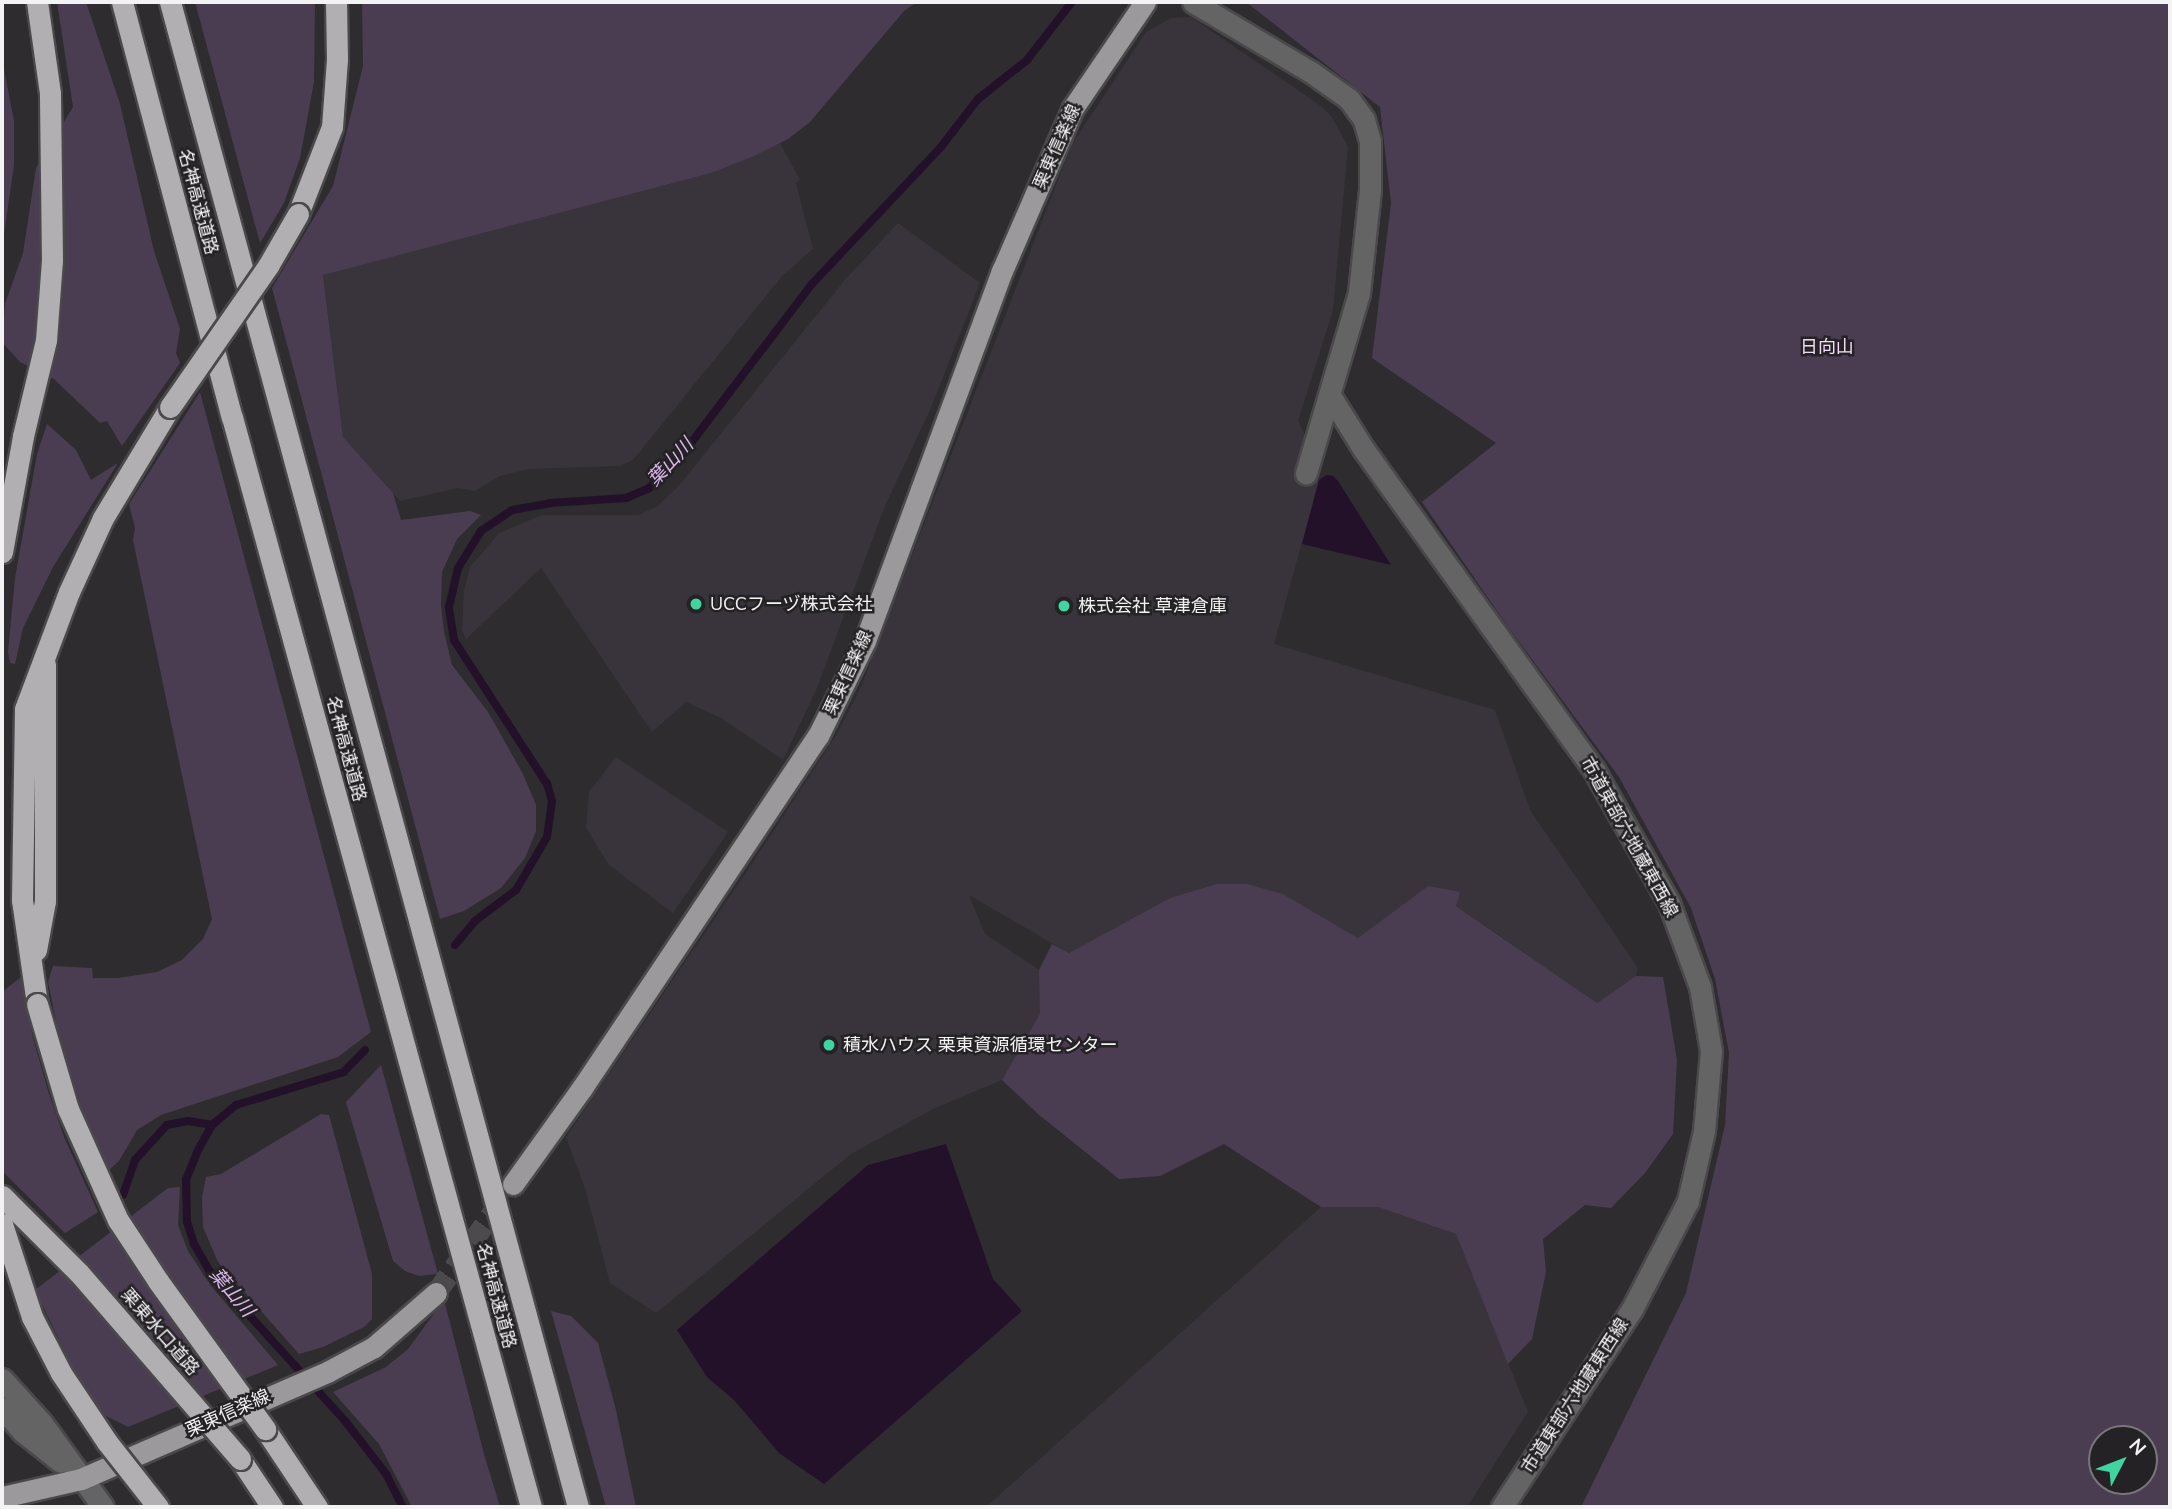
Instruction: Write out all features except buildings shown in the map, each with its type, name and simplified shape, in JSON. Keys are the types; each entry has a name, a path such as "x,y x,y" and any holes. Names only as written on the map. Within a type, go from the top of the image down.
{"highway":[{"path":"2,552 23,436 46,340 52,261 50,93 37,2"},
{"name":"名神高速道路","path":"122,2 232,417 531,1507"},
{"name":"名神高速道路","path":"170,2 578,1507"},
{"path":"317,1507 265,1429 158,1282 118,1220 68,1109 37,1004 22,900 23,733 25,709 45,651 103,519 170,407 268,266 299,214 332,127 337,59 336,2"},
{"name":"栗東水口道路","path":"2,1196 79,1273 240,1459 272,1507"},
{"path":"2,1224 32,1317 61,1373 107,1442 158,1507"}],"main road":[{"name":"栗東信楽線","path":"513,1184 582,1088 818,736 865,640 1002,271 1073,108 1145,2"},
{"name":"栗東信楽線","path":"2,1497 81,1479 329,1371 374,1347 436,1293"}],"street":[{"path":"1193,2 1311,72 1349,99 1364,120 1370,141 1370,190 1359,293 1331,397 1306,473"},
{"name":"市道東部六地蔵東西線","path":"1331,397 1364,450 1594,770 1669,903 1700,987 1711,1051 1704,1131 1688,1201 1632,1309 1502,1507"},
{"path":"2,1379 41,1422 103,1507"},
{"path":"2,1408 23,1432 81,1479"}],"shaded area":[{"path":"1191,17 1321,106 1332,117 1348,147 1333,310 1298,421 1315,456 1315,477 1319,480 1274,644 1495,710 1530,810 1638,968 1636,976 1597,1003 1428,886 1358,938 1283,894 1170,898 1069,953 969,895 985,934 1039,970 1041,1014 1002,1080 933,1109 851,1154 656,1313 610,1283 586,1191 566,1137 835,737 860,689 1072,144 1146,32 1171,18"},
{"path":"780,143 800,180 796,183 813,249 782,276 633,460 620,466 529,469 500,476 475,491 458,488 400,501 343,437 323,274 711,173"},
{"path":"898,223 980,283 930,410 885,506 817,688 783,760 721,718 686,702 652,732 541,568 466,639 462,630 464,590 470,567 499,533 542,515 638,515 656,507 677,488 844,281"},
{"path":"1327,475 1338,481 1391,565 1302,544 1319,480"},
{"path":"616,757 728,832 673,913 609,865 586,828 589,792"},
{"path":"946,1144 993,1279 1022,1311 824,1484 779,1453 734,1400 707,1377 677,1330 868,1165"},
{"path":"1321,1207 1378,1207 1456,1234 1528,1412 1467,1507 986,1507"}],"green space":[{"path":"57,2 86,2 120,104 154,251 180,329 176,353 180,363 122,446 107,421 100,423 54,379 20,362 2,342 5,304 23,253 36,168 73,107"},
{"path":"195,2 315,2 314,82 300,158 284,203 260,243"},
{"path":"362,2 917,2 904,11 810,122 788,139 754,156 711,173 323,275 343,437 393,493 401,520 470,511 481,515 457,539 442,572 444,632 452,665 488,712 523,774 536,805 536,831 525,858 501,888 464,911 440,919 272,288 333,186 363,66"},
{"name":"日向山","path":"1246,2 2170,2 2170,1507 1581,1507 1686,1293 1725,1125 1729,1053 1715,979 1691,908 1619,777 1508,627 1422,502 1496,443 1372,358 1391,203 1380,107"},
{"path":"2,59 14,121 14,165 2,248"},
{"path":"200,392 371,1032 338,1057 161,1115 137,1130 119,1161 108,1171 83,1112 58,1031 48,982 53,966 92,968 93,978 118,978 157,972 182,960 203,939 212,919 133,540 135,528 129,504"},
{"path":"47,424 76,450 91,480 118,463 53,567 23,628 15,664 10,663 8,652 15,578 37,454"},
{"path":"1217,884 1247,884 1283,894 1358,938 1428,886 1460,892 1456,906 1597,1003 1636,976 1663,977 1677,1060 1673,1134 1645,1173 1611,1208 1585,1205 1543,1239 1546,1272 1532,1339 1508,1364 1456,1234 1378,1207 1321,1207 1224,1144 1160,1176 1119,1179 1038,1114 1002,1080 1040,1014 1039,970 1052,944 1069,953 1170,898"},
{"path":"21,977 33,1038 49,1094 64,1137 98,1212 65,1233 2,1171 2,992"},
{"path":"381,1065 438,1274 419,1276 405,1271 393,1261 346,1102"},
{"path":"321,1114 329,1115 372,1274 372,1319 364,1327 323,1347 299,1354 218,1262 203,1227 202,1197 206,1177 221,1174"},
{"path":"180,1187 178,1225 188,1251 211,1286 278,1365 128,1427 102,1414 71,1364 35,1290 168,1188"},
{"path":"444,1300 500,1507 412,1507 379,1444 333,1392 386,1367 408,1349"},
{"path":"551,1311 571,1316 598,1343 616,1410 636,1507 606,1507"}],"waterway":[{"name":"葉山川","path":"455,945 475,921 516,890 547,837 552,801 547,784 454,640 449,607 458,568 481,531 512,510 550,503 626,498 649,488 685,451 811,285 941,147 978,99 1027,60 1072,2"},
{"name":"葉山川","path":"365,1050 344,1072 236,1105 212,1125 186,1180 187,1222 194,1244 210,1272 346,1422 386,1474 403,1507"},
{"path":"123,1195 135,1160 167,1125 188,1121 212,1125"}],"tunnel":[{"path":"436,1293 513,1184"}],"place":[{"name":"UCCフーヅ株式会社","path":"696,604"},
{"name":"株式会社 草津倉庫","path":"1064,606"},
{"name":"積水ハウス 栗東資源循環センター","path":"829,1045"}]}
